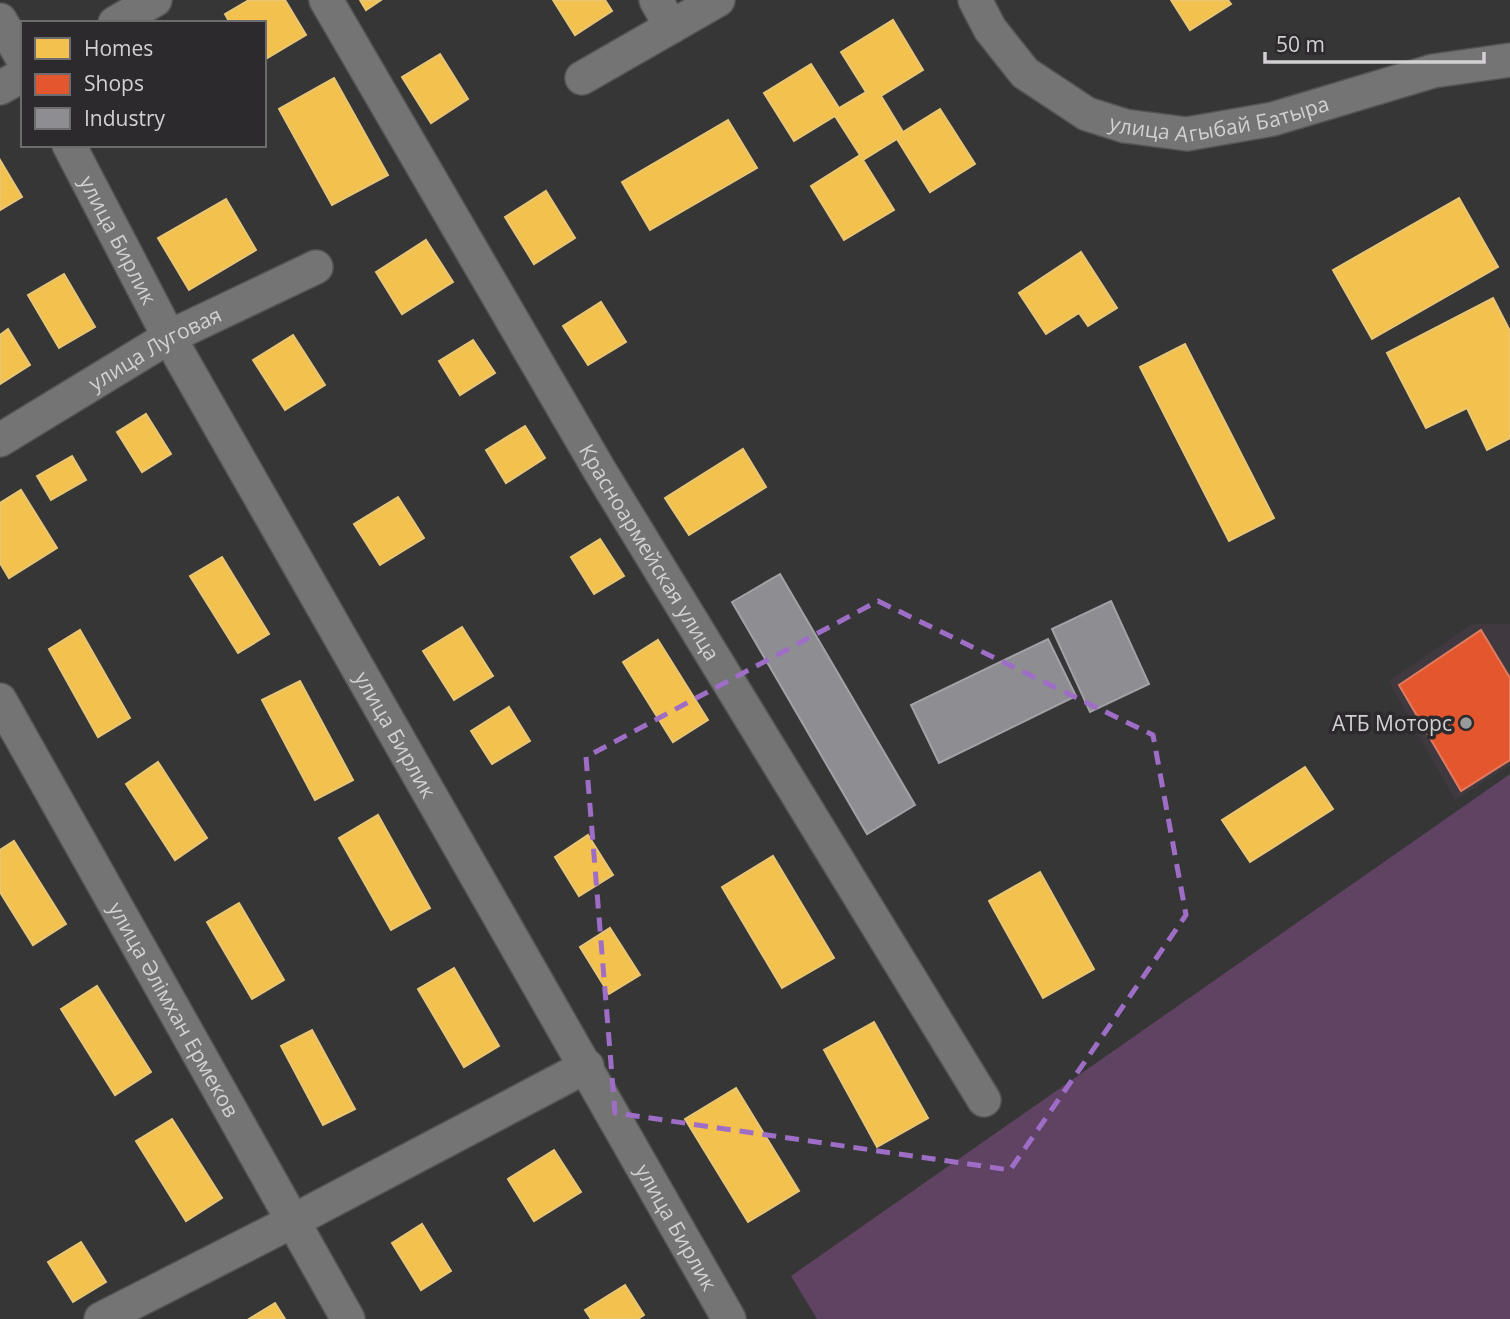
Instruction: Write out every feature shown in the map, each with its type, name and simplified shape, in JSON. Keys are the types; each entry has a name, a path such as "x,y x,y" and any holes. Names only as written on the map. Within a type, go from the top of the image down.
{"street":[{"path":"118,21 155,0"},
{"name":"Красноармейская улица","path":"327,0 600,471 984,1100"},
{"path":"582,78 663,14 718,0"},
{"name":"улица Агыбай Батыра","path":"975,0 990,29 1025,73 1087,114 1125,126 1187,134 1273,119 1433,71 1510,60"},
{"path":"0,20 21,56"},
{"path":"0,88 21,76"},
{"name":"улица Бирлик","path":"70,147 169,337 729,1319"},
{"name":"улица Луговая","path":"0,440 169,337 316,267"},
{"name":"улица Әлімхан Ермеков","path":"0,700 348,1319"},
{"path":"102,1319 293,1222 587,1066"}],"highlighted area":[{"path":"878,601 1153,735 1186,915 1010,1170 615,1113 586,757"}],"shaded area":[{"name":"АТБ Моторс","path":"1472,624 1510,624 1510,765 1455,800 1389,681"},
{"path":"1510,774 1510,1319 817,1319 791,1276"}],"building: Homes":[{"path":"249,0 285,0 306,35 266,59 266,21 229,21 225,14"},
{"path":"360,0 381,0 366,10"},
{"path":"553,0 605,0 612,11 575,35"},
{"path":"1171,0 1228,0 1231,4 1190,30"},
{"path":"893,20 923,70 881,96 903,132 940,109 975,164 930,192 897,139 863,160 894,210 844,240 811,186 860,155 835,116 794,141 764,93 811,64 839,108 866,92 841,52"},
{"path":"440,54 468,99 431,123 402,77"},
{"path":"334,78 388,175 332,205 279,109"},
{"path":"728,120 757,168 650,230 622,182"},
{"path":"0,160 22,197 0,210"},
{"path":"546,191 575,238 534,264 505,217"},
{"path":"1459,198 1498,267 1372,339 1333,270"},
{"path":"226,199 256,250 189,290 158,238"},
{"path":"426,240 453,282 402,314 376,272"},
{"path":"1081,252 1117,308 1088,326 1079,313 1046,334 1019,293"},
{"path":"64,274 95,327 59,348 28,295"},
{"path":"1493,298 1510,331 1510,438 1487,450 1467,408 1426,428 1387,353"},
{"path":"601,302 626,342 588,365 563,326"},
{"path":"8,329 30,365 0,384 0,335"},
{"path":"293,335 325,385 285,410 253,360"},
{"path":"473,340 495,373 460,395 439,361"},
{"path":"1185,344 1274,518 1229,541 1140,367"},
{"path":"146,414 171,454 142,472 117,432"},
{"path":"525,426 545,458 506,483 486,450"},
{"path":"743,449 766,487 689,535 665,498"},
{"path":"72,456 86,480 51,500 37,476"},
{"path":"21,490 57,548 9,578 0,563 0,503"},
{"path":"398,497 424,538 380,565 354,524"},
{"path":"600,539 624,576 594,594 571,557"},
{"path":"222,557 269,634 238,653 190,576"},
{"path":"462,627 493,676 454,700 423,651"},
{"path":"80,630 130,718 98,737 49,649"},
{"path":"658,640 708,720 673,742 623,662"},
{"path":"300,681 353,780 315,800 262,700"},
{"path":"509,707 530,741 492,764 471,731"},
{"path":"158,762 207,838 175,860 126,784"},
{"path":"1305,767 1333,809 1250,862 1222,820"},
{"path":"378,815 430,908 391,930 339,838"},
{"path":"588,835 613,875 579,896 555,857"},
{"path":"14,841 66,924 33,945 0,892 0,850"},
{"path":"773,856 834,958 782,988 722,887"},
{"path":"1040,872 1094,969 1043,998 989,901"},
{"path":"239,903 284,980 252,999 207,922"},
{"path":"610,928 640,975 609,994 580,947"},
{"path":"454,968 499,1046 464,1067 418,989"},
{"path":"97,986 151,1072 115,1095 61,1009"},
{"path":"874,1022 928,1118 877,1147 824,1050"},
{"path":"312,1030 355,1109 323,1125 281,1046"},
{"path":"736,1088 799,1191 748,1222 685,1119"},
{"path":"172,1119 222,1198 186,1221 136,1141"},
{"path":"554,1150 581,1192 534,1221 508,1179"},
{"path":"422,1224 451,1271 421,1290 392,1243"},
{"path":"81,1242 106,1282 73,1302 48,1262"},
{"path":"625,1285 644,1315 638,1319 591,1319 585,1310"},
{"path":"275,1303 285,1319 249,1319"}],"building: Shops":[{"name":"АТБ Моторс","path":"1481,630 1510,678 1510,760 1461,791 1399,685"}],"building: Industry":[{"path":"780,574 915,805 867,834 732,602"},
{"path":"1111,601 1149,684 1090,712 1052,629"},
{"path":"1048,639 1076,696 939,763 911,705"}],"place":[{"name":"АТБ Моторс","path":"1466,723"}]}
